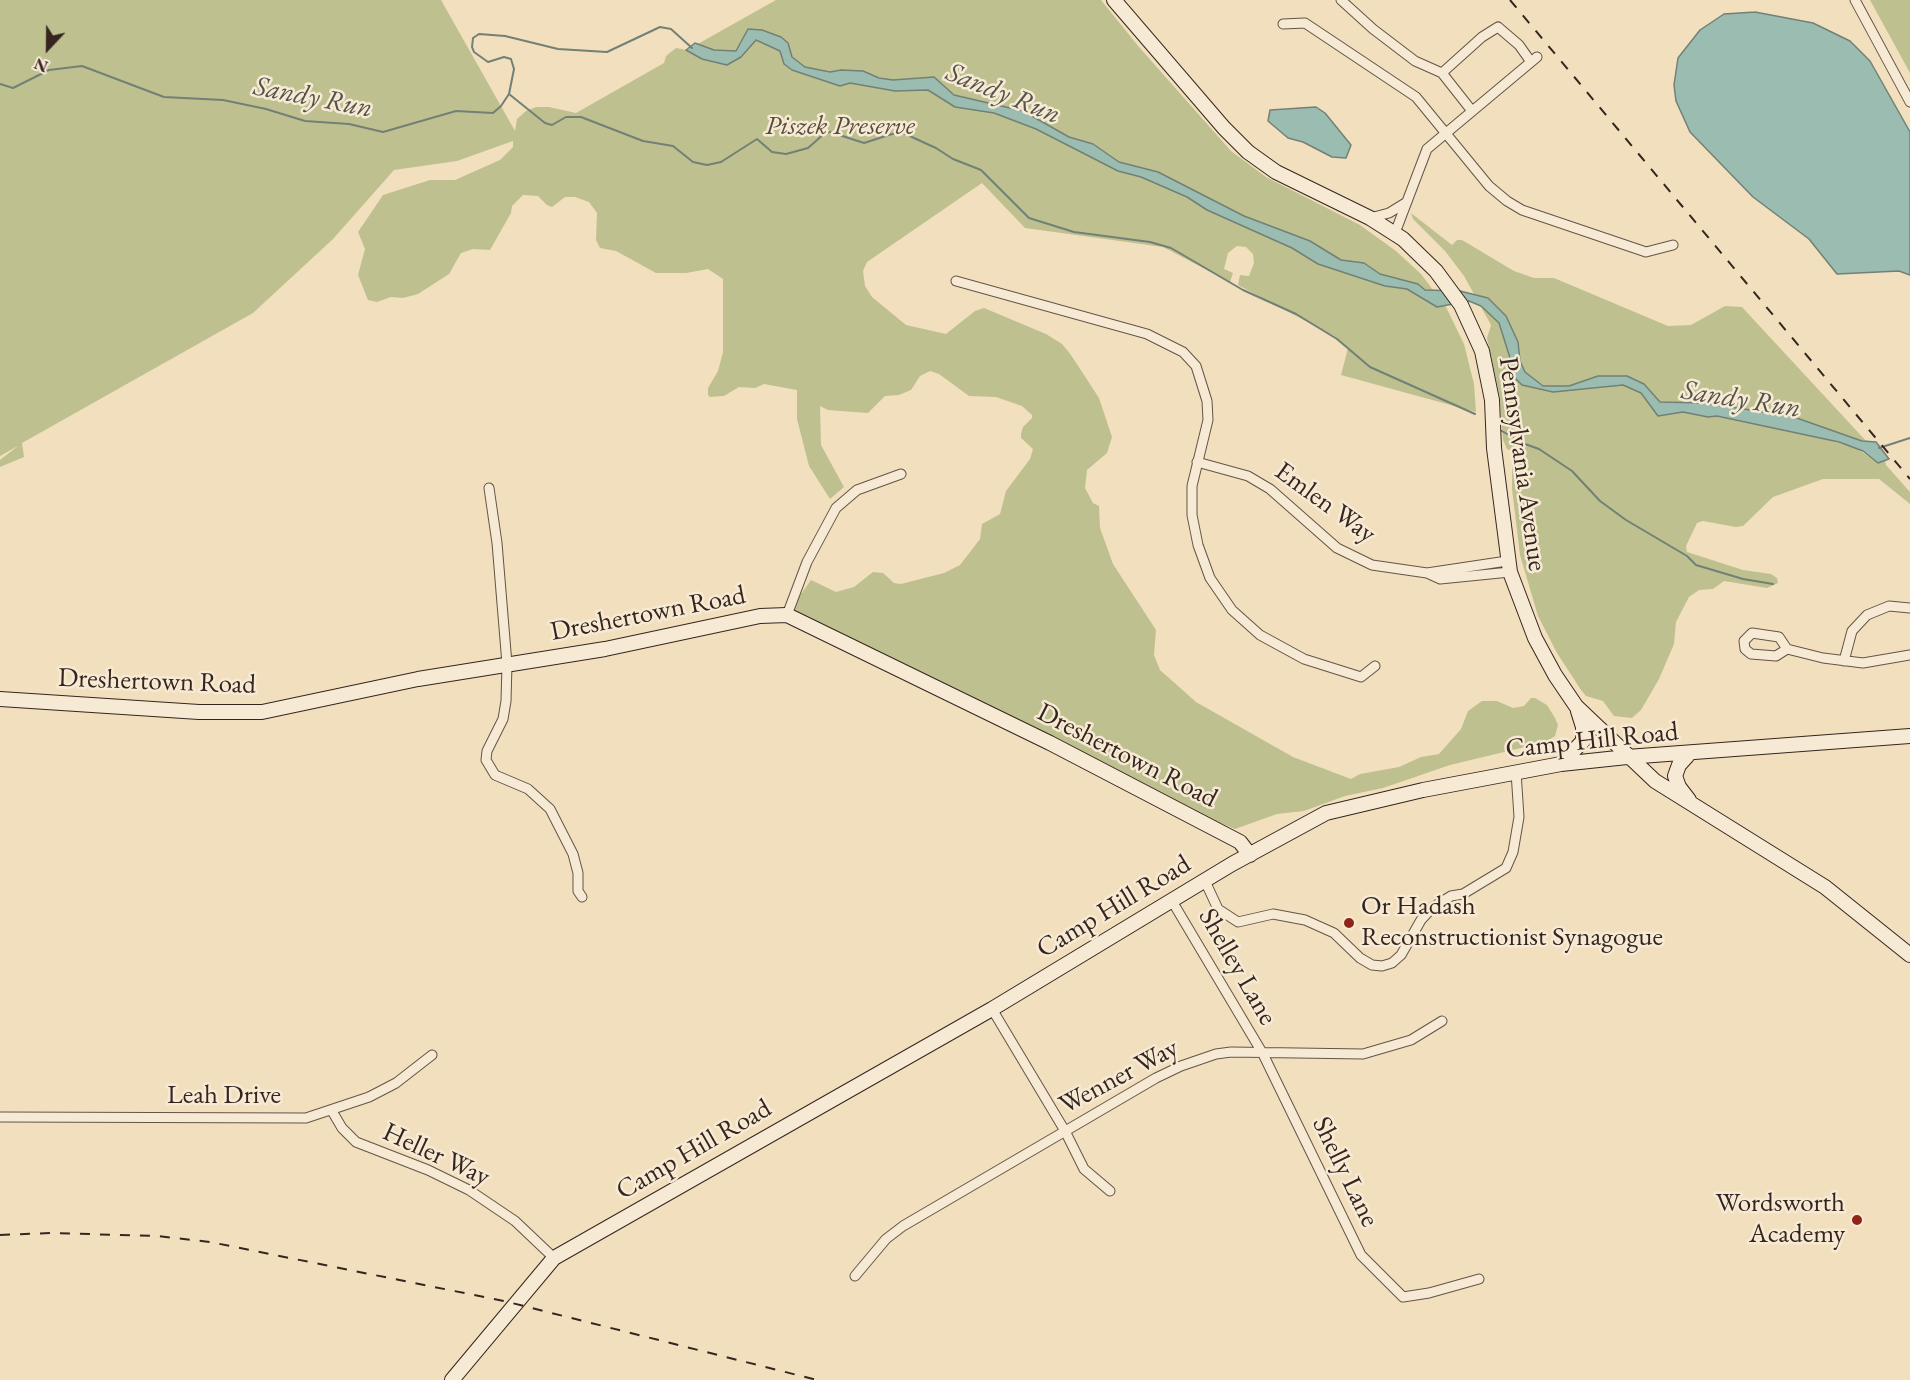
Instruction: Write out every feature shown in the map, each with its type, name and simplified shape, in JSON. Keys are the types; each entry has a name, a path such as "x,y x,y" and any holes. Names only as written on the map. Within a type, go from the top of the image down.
{"street":[{"name":"Pennsylvania Avenue","path":"1114,0 1224,128 1248,152 1286,178 1370,218 1395,233 1425,259 1461,305 1482,351 1492,400 1494,448 1509,567 1535,638 1555,675 1576,706 1627,757 1655,781 1833,892 1910,955"},
{"path":"1341,0 1373,29 1415,60 1442,74 1472,111"},
{"path":"1855,0 1910,102"},
{"path":"1283,24 1305,23 1401,85 1416,97 1490,186 1522,210 1646,252 1673,245"},
{"path":"1395,233 1427,149 1534,60 1498,27 1482,37 1442,74"},
{"path":"1370,218 1389,213 1407,201"},
{"path":"956,281 1147,334 1184,352 1196,366 1207,401 1208,420 1192,486 1192,515 1198,545 1210,578 1232,610 1260,635 1304,659 1361,678 1375,666"},
{"name":"Emlen Way","path":"1197,462 1248,476 1263,485 1337,548 1372,565 1427,573 1509,567"},
{"path":"788,615 807,562 836,508 857,490 901,474"},
{"path":"489,488 497,543 507,664 505,711 487,751 489,768 501,779 535,794 550,809 573,854 578,873 578,891 582,897"},
{"path":"1844,661 1852,631 1867,615 1889,606 1910,608"},
{"name":"Dreshertown Road","path":"0,699 199,712 262,712 418,679 605,649 759,616 788,615 1050,743 1240,842 1250,855"},
{"path":"1787,649 1863,663 1910,657"},
{"path":"1561,764 1583,741 1583,727 1576,706"},
{"name":"Camp Hill Road","path":"452,1380 554,1258 992,1009 1270,843 1340,809 1561,764 1910,736"},
{"path":"1689,754 1679,765 1676,776 1679,787 1694,806"},
{"path":"1205,881 1218,909 1238,922 1273,914 1305,920 1334,933 1359,958 1372,965 1382,966 1392,963 1401,955 1432,908 1451,897 1463,894 1506,868 1513,852 1519,817 1516,772"},
{"path":"1240,842 1270,843"},
{"name":"Shelley Lane","path":"1172,901 1263,1054"},
{"path":"992,1009 1065,1131 1084,1169 1110,1191"},
{"name":"Wenner Way","path":"855,1276 886,1239 903,1226 1156,1078 1199,1059 1231,1052 1363,1054 1411,1040 1442,1021"},
{"name":"Shelly Lane","path":"1263,1054 1361,1256 1403,1297 1421,1295 1479,1279"},
{"name":"Leah Drive","path":"0,1117 256,1120 306,1118 356,1104 389,1087 432,1055"},
{"name":"Heller Way","path":"332,1111 342,1128 356,1142 428,1170 469,1190 515,1221 554,1258"}],"green space":[{"name":"Piszek Preserve","path":"0,0 441,0 515,131 517,119 526,111 536,107 549,107 576,113 664,63 666,56 676,48 687,50 776,0 1101,0 1139,47 1231,151 1266,177 1360,225 1396,251 1421,274 1446,307 1464,344 1474,384 1476,412 1341,375 1348,348 1334,336 1238,285 1240,275 1249,276 1254,263 1253,254 1246,247 1237,246 1228,253 1224,269 1233,273 1230,282 1163,247 1025,228 982,183 867,262 863,271 865,286 872,297 906,325 946,334 975,311 984,308 1046,334 1062,344 1071,355 1099,398 1112,437 1107,453 1087,470 1085,488 1093,503 1099,506 1100,528 1113,564 1156,630 1154,655 1160,670 1196,702 1293,757 1351,779 1360,774 1399,767 1421,757 1439,754 1461,729 1468,711 1482,701 1497,701 1513,708 1524,706 1531,698 1535,698 1547,705 1555,718 1558,725 1555,736 1546,742 1450,765 1383,788 1345,796 1304,811 1277,814 1235,829 1182,807 794,613 794,604 811,580 836,592 854,587 873,572 883,573 894,583 901,584 944,573 960,565 980,539 982,524 1000,514 1006,491 1030,459 1033,449 1021,438 1021,434 1032,415 1022,406 996,397 969,396 939,374 930,371 920,376 911,390 899,395 885,396 868,413 828,410 820,406 821,445 844,487 830,499 809,466 797,419 797,390 764,384 755,388 739,387 724,396 710,397 708,395 708,388 718,371 723,352 723,279 708,269 686,273 656,273 616,251 600,248 596,240 597,213 589,202 575,197 565,197 552,207 538,196 523,195 512,206 511,213 490,250 473,249 461,253 449,274 418,294 403,298 391,297 377,302 368,300 358,275 365,249 358,232 383,195 430,180 455,180 500,160 513,147 513,141 457,161 394,170 333,239 253,313 22,443 24,457 0,467 0,460 18,446 0,456"},
{"path":"1870,0 1910,0 1910,73"},
{"path":"1411,213 1452,245 1457,240 1462,240 1514,271 1534,278 1554,278 1668,326 1691,325 1725,306 1742,307 1867,442 1784,415 1732,408 1738,421 1808,434 1856,448 1878,463 1885,460 1886,465 1910,492 1910,504 1879,479 1823,479 1773,497 1743,526 1736,527 1703,521 1697,523 1686,546 1687,552 1743,570 1771,574 1777,578 1778,583 1767,588 1724,581 1713,589 1699,590 1689,597 1676,622 1674,644 1659,679 1641,710 1632,718 1614,716 1603,701 1586,696 1581,690 1557,653 1538,616 1520,555 1512,489 1512,463 1518,453 1507,449 1503,440 1500,398 1487,338 1491,325 1464,276 1445,251 1413,219"}],"water":[{"path":"1755,12 1813,23 1850,41 1870,61 1910,132 1910,275 1899,271 1837,274 1809,239 1753,197 1690,132 1676,101 1674,85 1678,58 1700,30 1724,14"},
{"path":"748,29 762,30 781,37 788,43 792,57 805,67 830,72 863,71 879,78 893,80 934,77 954,95 1023,111 1069,137 1093,144 1119,162 1158,172 1244,216 1310,241 1341,260 1364,263 1380,274 1418,284 1425,290 1460,291 1488,298 1506,316 1518,342 1520,361 1525,372 1543,386 1569,386 1598,376 1627,376 1644,384 1660,402 1703,403 1791,416 1862,441 1876,442 1889,459 1878,463 1863,451 1839,442 1717,416 1708,417 1683,412 1658,416 1641,393 1623,385 1553,392 1522,385 1510,373 1511,361 1499,323 1481,306 1469,301 1437,307 1407,289 1385,286 1318,264 1292,248 1207,210 1187,197 1141,177 1118,171 1036,129 994,113 955,107 928,90 895,91 850,83 840,86 792,70 784,64 780,51 756,40 741,57 727,65 702,59 686,50 695,43 714,50 736,51"},
{"path":"1316,107 1325,113 1351,145 1346,158 1332,157 1303,142 1288,138 1268,121 1270,110"}],"waterway":[{"name":"Sandy Run","path":"0,84 13,88 49,70 82,66 164,97 223,100 266,109 305,121 349,124 383,132 456,111 493,113 501,106 509,94 514,69 511,59 504,57 488,62 474,52 473,38 479,34 505,36 558,49 607,52 660,27 671,29 692,48"},
{"path":"509,94 545,123 552,125 566,117 581,117 643,141 673,146 693,162 707,165 721,162 757,139 772,152 786,154 808,148 825,133 830,132 864,143 903,133 936,148 953,159 981,170 1029,218 1074,232 1150,242 1171,248 1243,290 1296,314 1337,339 1370,367 1475,414"},
{"path":"1500,430 1539,449 1572,471 1600,501 1626,520 1687,556 1696,565 1743,579 1773,584"},
{"name":"Sandy Run","path":"1879,448 1910,438"}],"railway":[{"path":"1510,0 1910,479"},
{"path":"0,1235 51,1233 157,1236 210,1242 504,1301 817,1380"}],"place":[{"name":"Or Hadash Reconstructionist Synagogue","path":"1349,923"},
{"name":"Wordsworth Academy","path":"1857,1220"}]}
